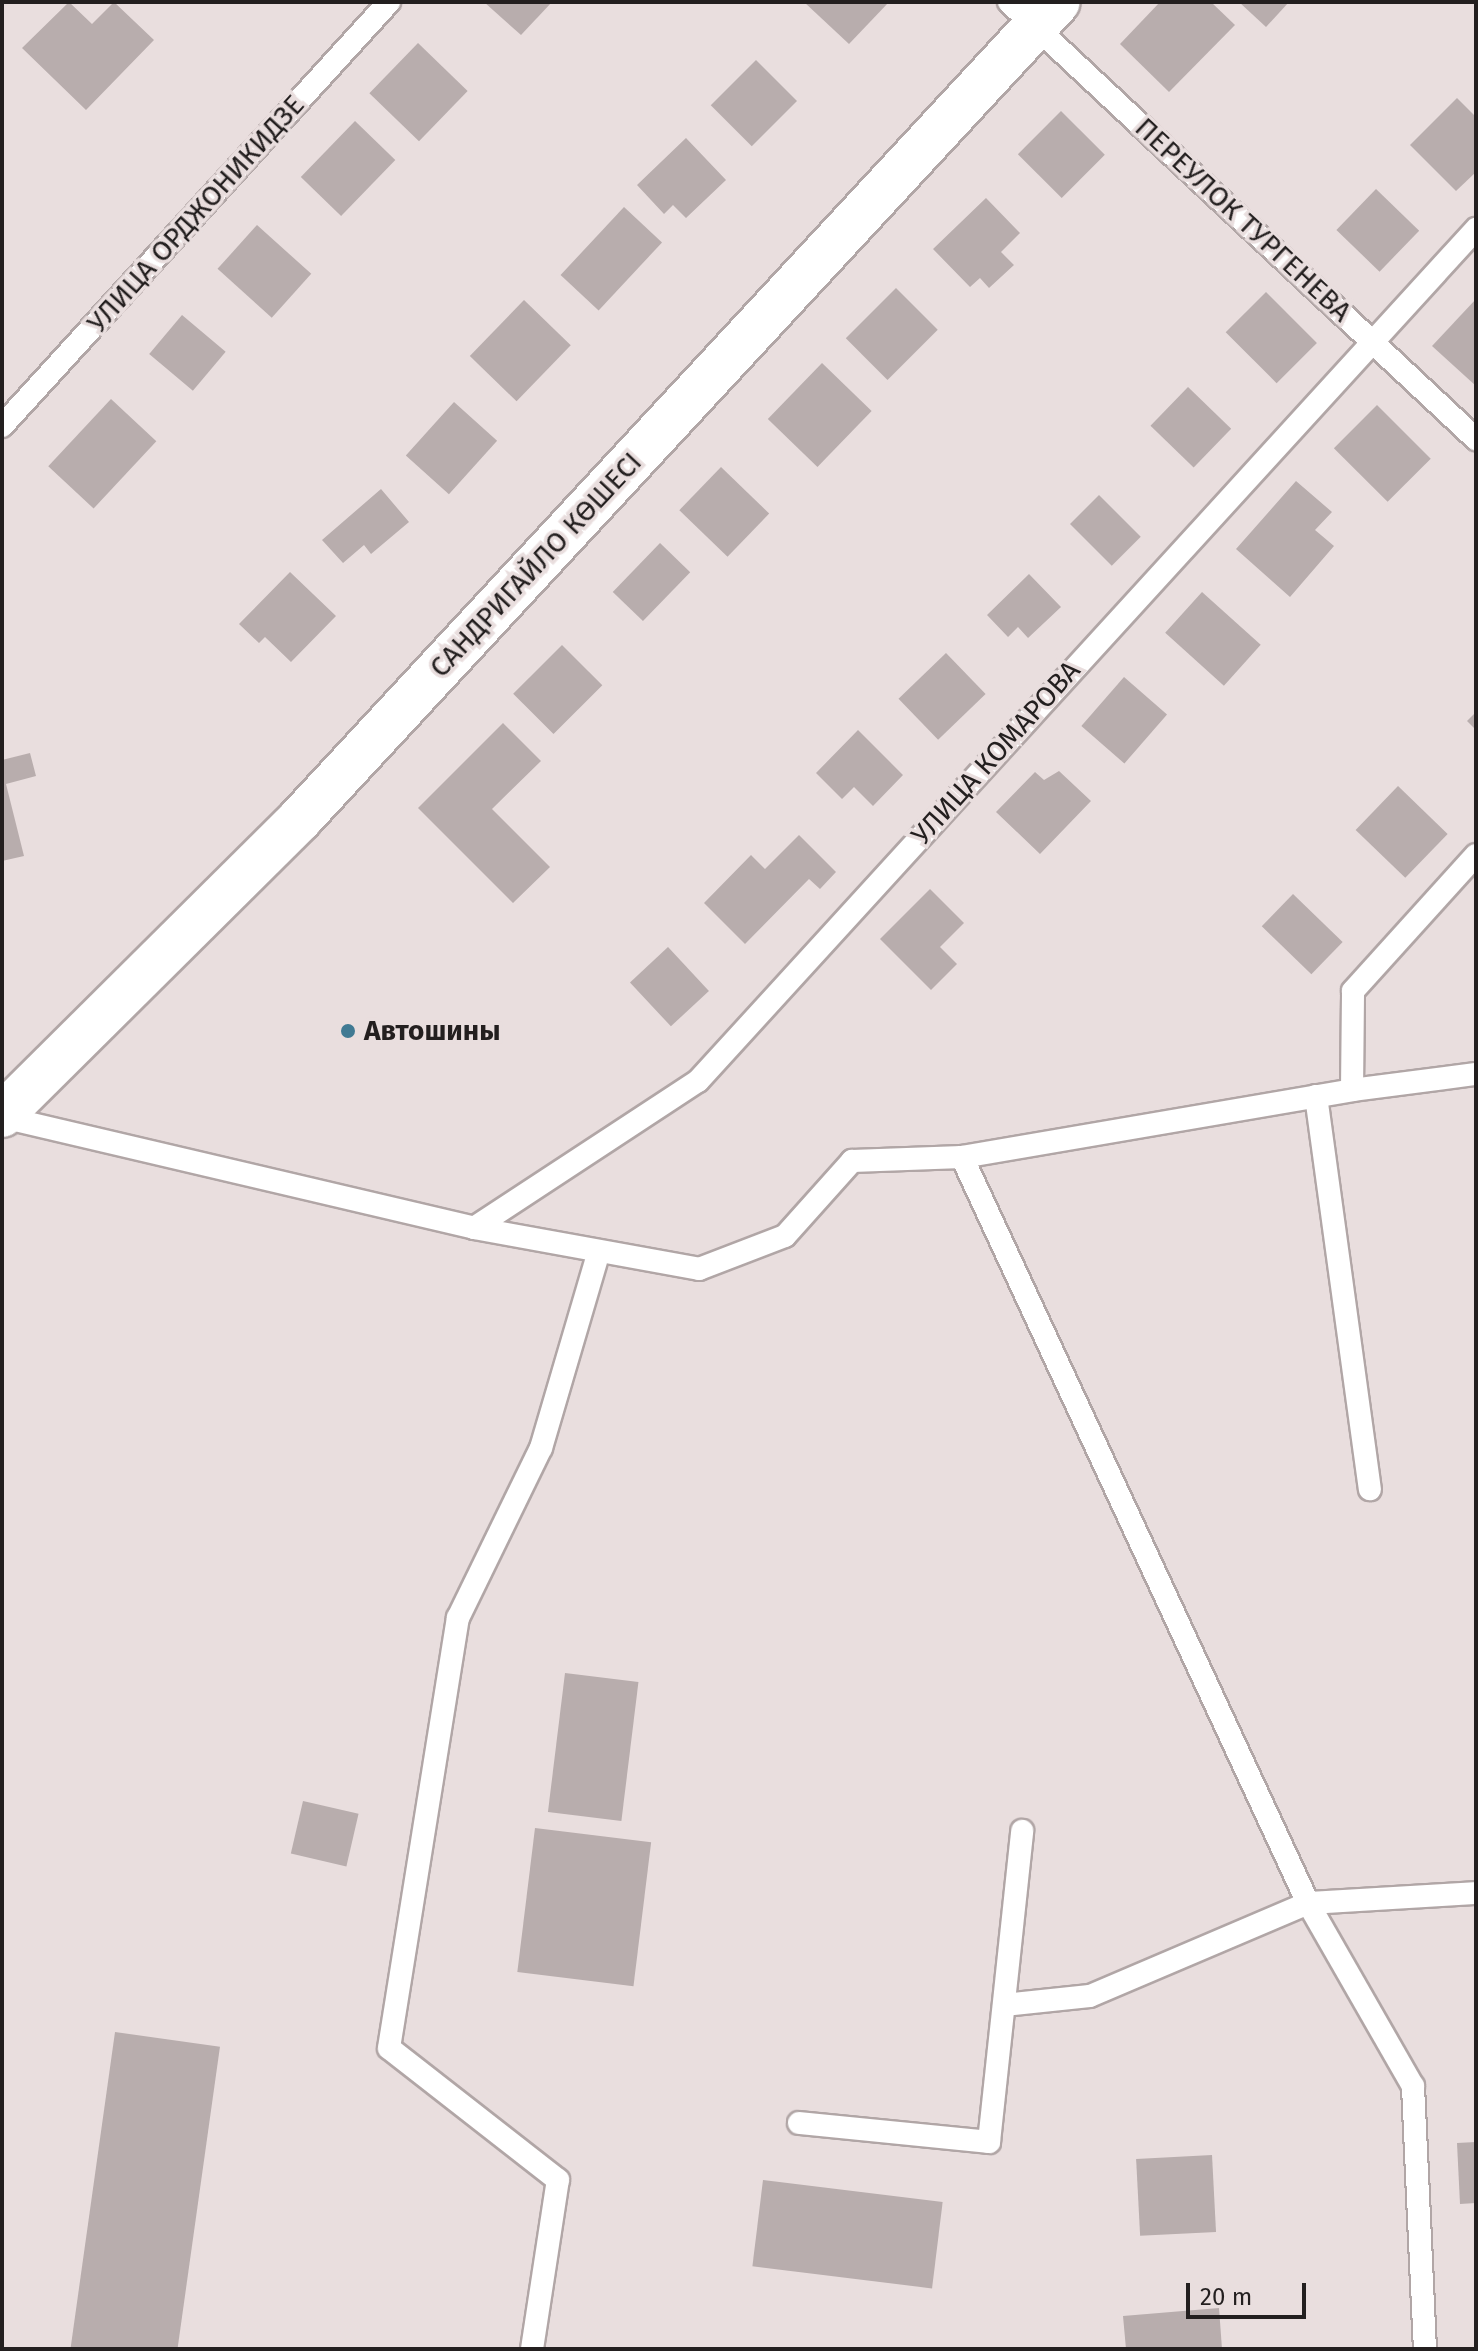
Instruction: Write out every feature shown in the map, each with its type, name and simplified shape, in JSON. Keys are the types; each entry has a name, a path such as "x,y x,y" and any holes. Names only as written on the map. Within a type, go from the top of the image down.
{"street":[{"name":"САНДРИГАЙЛО КӨШЕСІ","path":"2,1116 300,819 1034,10"}],"lane":[{"name":"УЛИЦА ОРДЖОНИКИДЗЕ","path":"2,426 389,2"},
{"name":"ПЕРЕУЛОК ТУРГЕНЕВА","path":"1034,10 1476,439"},
{"name":"УЛИЦА КОМАРОВА","path":"474,1228 698,1081 1371,340 1476,229"},
{"path":"1352,1090 1353,991 1476,855"},
{"path":"2,1116 474,1228 699,1269 785,1236 852,1161 962,1157 1352,1090 1476,1074"},
{"path":"1316,1096 1370,1489"},
{"path":"962,1157 1308,1903 1413,2086 1425,2349"},
{"path":"532,2349 558,2180 389,2048 458,1618 541,1448 599,1251"},
{"path":"799,2123 989,2142 1022,1831"},
{"path":"1004,2005 1090,1996 1308,1903 1476,1893"}],"building":[{"path":"69,2 92,24 114,2 154,40 86,110 22,48"},
{"path":"484,2 552,2 521,35"},
{"path":"804,2 889,2 849,44"},
{"path":"1160,2 1211,2 1235,25 1169,92 1120,44"},
{"path":"1239,2 1289,2 1266,27"},
{"path":"418,43 468,91 419,141 369,93"},
{"path":"756,60 797,101 752,146 711,105"},
{"path":"1457,98 1476,117 1476,172 1456,191 1410,145"},
{"path":"1061,111 1105,155 1062,198 1018,154"},
{"path":"355,121 395,160 341,216 301,177"},
{"path":"686,138 726,180 686,218 673,205 664,214 637,185"},
{"path":"1376,189 1419,231 1380,272 1336,230"},
{"path":"986,198 1020,233 1001,252 1014,265 989,288 980,278 970,287 933,249"},
{"path":"624,207 662,242 599,310 561,275"},
{"path":"257,225 311,274 272,318 218,269"},
{"path":"896,288 938,330 888,380 846,338"},
{"path":"1266,292 1317,343 1277,383 1226,332"},
{"path":"1476,299 1476,386 1432,346"},
{"path":"524,300 571,345 517,401 470,356"},
{"path":"182,315 226,352 193,391 149,354"},
{"path":"822,363 872,411 817,467 768,419"},
{"path":"1188,387 1231,429 1194,468 1150,426"},
{"path":"111,399 156,441 94,509 48,466"},
{"path":"454,402 497,441 449,494 406,456"},
{"path":"1377,405 1431,459 1388,502 1334,448"},
{"path":"721,467 769,514 728,557 679,510"},
{"path":"1296,481 1332,512 1315,530 1334,546 1290,597 1236,549"},
{"path":"381,489 409,522 371,554 364,545 343,563 322,540"},
{"path":"1099,495 1141,537 1112,566 1070,524"},
{"path":"660,543 690,572 643,621 613,592"},
{"path":"290,572 336,616 291,662 265,637 259,643 239,624"},
{"path":"1029,574 1061,607 1028,638 1018,627 1008,637 987,615"},
{"path":"1202,592 1261,645 1224,686 1165,633"},
{"path":"562,645 602,685 554,734 513,694"},
{"path":"946,653 986,694 938,740 899,699"},
{"path":"1124,677 1167,714 1124,763 1081,726"},
{"path":"1476,712 1476,730 1467,721"},
{"path":"503,723 541,761 492,809 550,867 513,903 418,808"},
{"path":"858,730 903,775 873,806 854,787 842,799 816,773"},
{"path":"30,753 36,776 6,784 24,856 2,861 2,760"},
{"path":"1059,771 1091,801 1040,854 996,812 1035,772 1044,780"},
{"path":"1398,786 1448,834 1405,878 1356,830"},
{"path":"799,835 836,872 820,889 809,879 745,944 704,903 751,855 765,869"},
{"path":"930,889 964,923 940,947 957,964 931,990 880,939"},
{"path":"1293,894 1343,942 1311,974 1262,926"},
{"path":"668,947 709,991 671,1026 630,982"},
{"path":"565,1673 638,1682 621,1821 548,1812"},
{"path":"303,1801 359,1814 346,1866 291,1854"},
{"path":"535,1828 651,1842 633,1986 517,1972"},
{"path":"115,2032 220,2047 177,2349 70,2349"},
{"path":"1476,2142 1476,2203 1460,2204 1457,2143"},
{"path":"1212,2155 1216,2232 1140,2236 1136,2159"},
{"path":"763,2180 943,2202 932,2288 752,2266"},
{"path":"1219,2308 1222,2349 1126,2349 1123,2316"}],"place":[{"name":"Автошины","path":"348,1031"}]}
